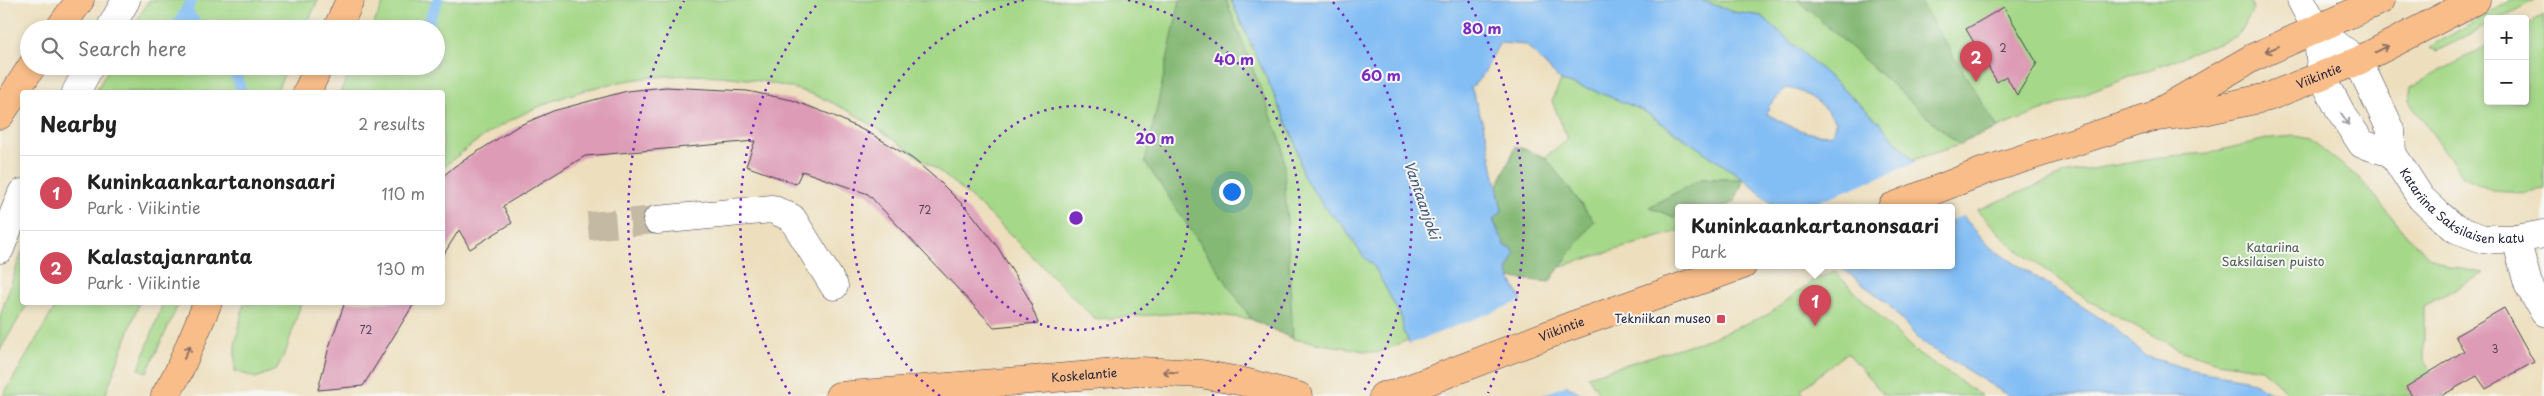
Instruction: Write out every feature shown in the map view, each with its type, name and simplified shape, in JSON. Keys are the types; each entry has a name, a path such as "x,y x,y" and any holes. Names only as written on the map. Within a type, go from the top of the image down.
{"main road":[{"path":"66,20 80,0"},
{"path":"341,20 350,0"},
{"name":"Viikintie","path":"2149,118 2252,58 2381,0"},
{"name":"Viikintie","path":"1900,204 1984,171 2149,118 2204,111 2262,99 2358,62 2476,0"},
{"path":"0,116 26,75"},
{"path":"308,90 315,75"},
{"name":"Viikintie","path":"1383,396 1416,386 1568,327 1732,269"},
{"path":"165,396 178,373 207,305"},
{"name":"Koskelantie","path":"839,396 1140,370 1201,374 1244,382 1298,396"}],"street":[{"path":"115,20 126,0"},
{"path":"2301,0 2316,30 2358,62"},
{"name":"Katariina Saksilaisen katu","path":"2316,30 2322,76 2340,111 2362,144 2392,153"},
{"name":"Katariina Saksilaisen katu","path":"2358,62 2391,130 2392,153 2421,198 2456,229 2483,239 2536,239"},
{"path":"77,90 85,75"},
{"path":"0,249 20,198"},
{"path":"657,220 772,209 782,212 792,218 834,286"},
{"path":"2536,239 2528,284 2544,312"}],"green space":[{"path":"149,0 318,0 309,20 137,20"},
{"path":"385,0 1231,0 1295,141 1303,176 1328,212 1341,223 1363,256 1374,266 1402,319 1403,331 1408,340 1377,353 1293,339 1251,319 1195,312 1095,319 991,216 941,172 874,126 825,99 799,90 756,80 691,75 647,78 600,86 551,102 505,123 483,137 445,166 445,90 341,90 348,75 445,75 445,20 375,20"},
{"path":"1180,0 1226,0 1283,146 1293,339 1251,319 1145,162"},
{"path":"1700,0 2251,0 2253,10 2237,36 1966,140 1962,144 1913,160 1877,120 1762,16 1734,12"},
{"path":"1798,0 1921,0 1920,2 1998,128 1966,140 1960,146"},
{"path":"2510,0 2535,0 2507,15 2485,15"},
{"path":"2484,15 2484,27 2437,51 2429,48"},
{"path":"2544,15 2544,190 2526,193 2492,191 2463,176 2409,101 2411,87 2484,47 2484,105 2529,105 2529,23"},
{"path":"105,75 284,75 277,90 97,90"},
{"path":"1561,81 1593,90 1642,110 1744,179 1701,179 1650,207 1675,217 1675,232 1559,267 1594,221 1545,157 1568,139 1552,101"},
{"name":"Katariina Saksilaisen puisto","path":"2296,136 2310,139 2360,179 2411,240 2429,256 2450,267 2484,273 2424,306 2424,359 2445,396 2291,396 2262,369 2218,362 2182,351 2089,301 2013,247 1977,210 2067,173 2171,156 2208,153 2271,138"},
{"path":"1516,146 1545,157 1594,221 1549,282 1510,278 1507,271 1512,249 1505,246 1493,219 1502,211 1497,187"},
{"path":"1701,179 1744,179 1735,201 1730,204 1675,204 1675,217 1649,207"},
{"path":"20,257 20,305 27,305 0,350 0,317"},
{"path":"1835,272 1915,351 1982,396 1885,396 1847,352 1801,390 1805,396 1601,396 1588,376 1711,338 1769,314 1815,279"},
{"path":"56,305 138,305 105,396 3,396"},
{"path":"162,305 178,305 147,372 139,369"},
{"path":"244,305 300,305 286,351 276,370 256,378 235,371 235,346"}],"water":[{"name":"Vantaanjoki","path":"1231,0 1700,0 1734,12 1762,16 1877,120 1952,204 1772,204 1744,179 1642,110 1593,90 1561,81 1526,45 1500,43 1481,78 1471,87 1486,133 1502,211 1493,220 1505,246 1512,249 1515,254 1507,271 1510,278 1565,384 1585,396 1424,396 1408,340 1403,331 1402,319 1374,266 1363,256 1341,223 1328,212 1303,176 1295,141","holes":["1786,88 1814,99 1836,121 1832,134 1806,132 1767,114 1769,106"]},
{"path":"1955,208 1991,248 2114,327 2145,356 2192,370 2245,379 2279,396 2009,396 1920,341 1888,304 1843,269 1955,269"}],"pier":[{"path":"1918,162 1965,215 1955,219 1955,204 1813,204"},
{"path":"1524,300 1569,384 1540,396 1421,396 1407,345"}],"building":[{"path":"2004,7 2037,63 2017,95 2006,76 1997,82 1966,29"},
{"path":"666,87 747,91 792,100 834,116 873,135 913,159 940,182 972,214 997,246 1028,297 1038,323 994,327 868,194 802,171 796,184 746,166 755,141 585,156 503,206 512,223 470,249 459,230 445,252 445,174 455,166 518,126 553,111 627,91"},
{"path":"344,305 413,305 363,386 318,390 329,347"},
{"path":"2504,308 2534,362 2486,389 2477,376 2441,396 2412,396 2406,387 2464,351 2455,336"}],"waterway":[{"path":"180,20 192,0"},
{"path":"429,20 438,0"},
{"path":"186,10 193,20"},
{"path":"235,75 241,90"}],"tunnel":[{"path":"588,226 657,220"}],"place":[{"name":"Kalastajanranta","path":"1976,82"},
{"name":"Tekniikan museo","path":"1721,319"},
{"name":"Kuninkaankartanonsaari","path":"1815,326"}]}
